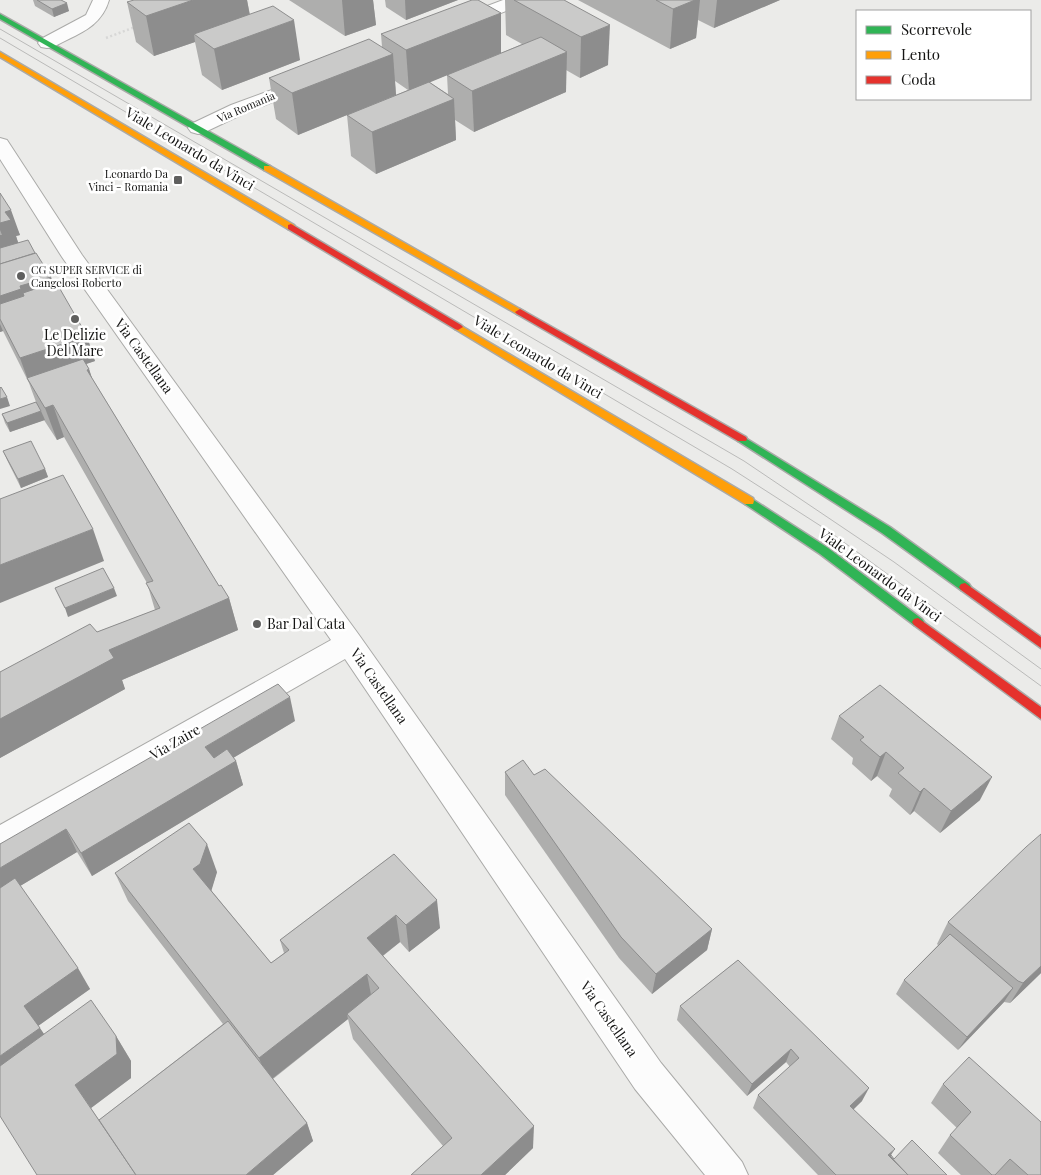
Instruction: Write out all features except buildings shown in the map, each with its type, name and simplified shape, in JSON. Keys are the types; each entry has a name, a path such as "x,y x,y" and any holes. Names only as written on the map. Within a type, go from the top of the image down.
{"street":[{"path":"48,43 92,19 98,10 101,0"},
{"path":"446,28 518,0"},
{"name":"Viale Leonardo da Vinci","path":"0,16 677,400 823,488 886,530 1041,642"},
{"name":"Viale Leonardo da Vinci","path":"0,54 326,243 750,501 824,551 1041,714"},
{"path":"6,70 20,66"},
{"name":"Via Romania","path":"198,128 238,109 320,77"},
{"name":"Via Castellana","path":"0,144 73,257 349,642 648,1076 729,1175"},
{"path":"348,230 362,222"},
{"name":"Via Zaire","path":"0,841 349,642"}],"path":[{"path":"66,54 143,24"}],"tram line":[{"path":"0,29 744,461 894,562 1041,669"},
{"path":"0,38 732,469 827,530 1041,686"}],"traffic: fast":[{"path":"0,16 267,168"},
{"path":"742,439 886,530 965,587"},
{"path":"749,501 824,551 918,622"}],"traffic: slow":[{"path":"0,54 291,227"},
{"path":"267,168 520,312"},
{"path":"458,327 749,501"}],"traffic: jam":[{"path":"291,227 458,327"},
{"path":"520,312 742,439"},
{"path":"965,587 1041,643"},
{"path":"918,622 1041,714"}],"place":[{"name":"Leonardo Da Vinci - Romania","path":"178,180"},
{"name":"CG SUPER SERVICE di Cangelosi Roberto","path":"21,276"},
{"name":"Le Delizie Del Mare","path":"75,319"},
{"name":"Bar Dal Cata","path":"257,624"}]}
